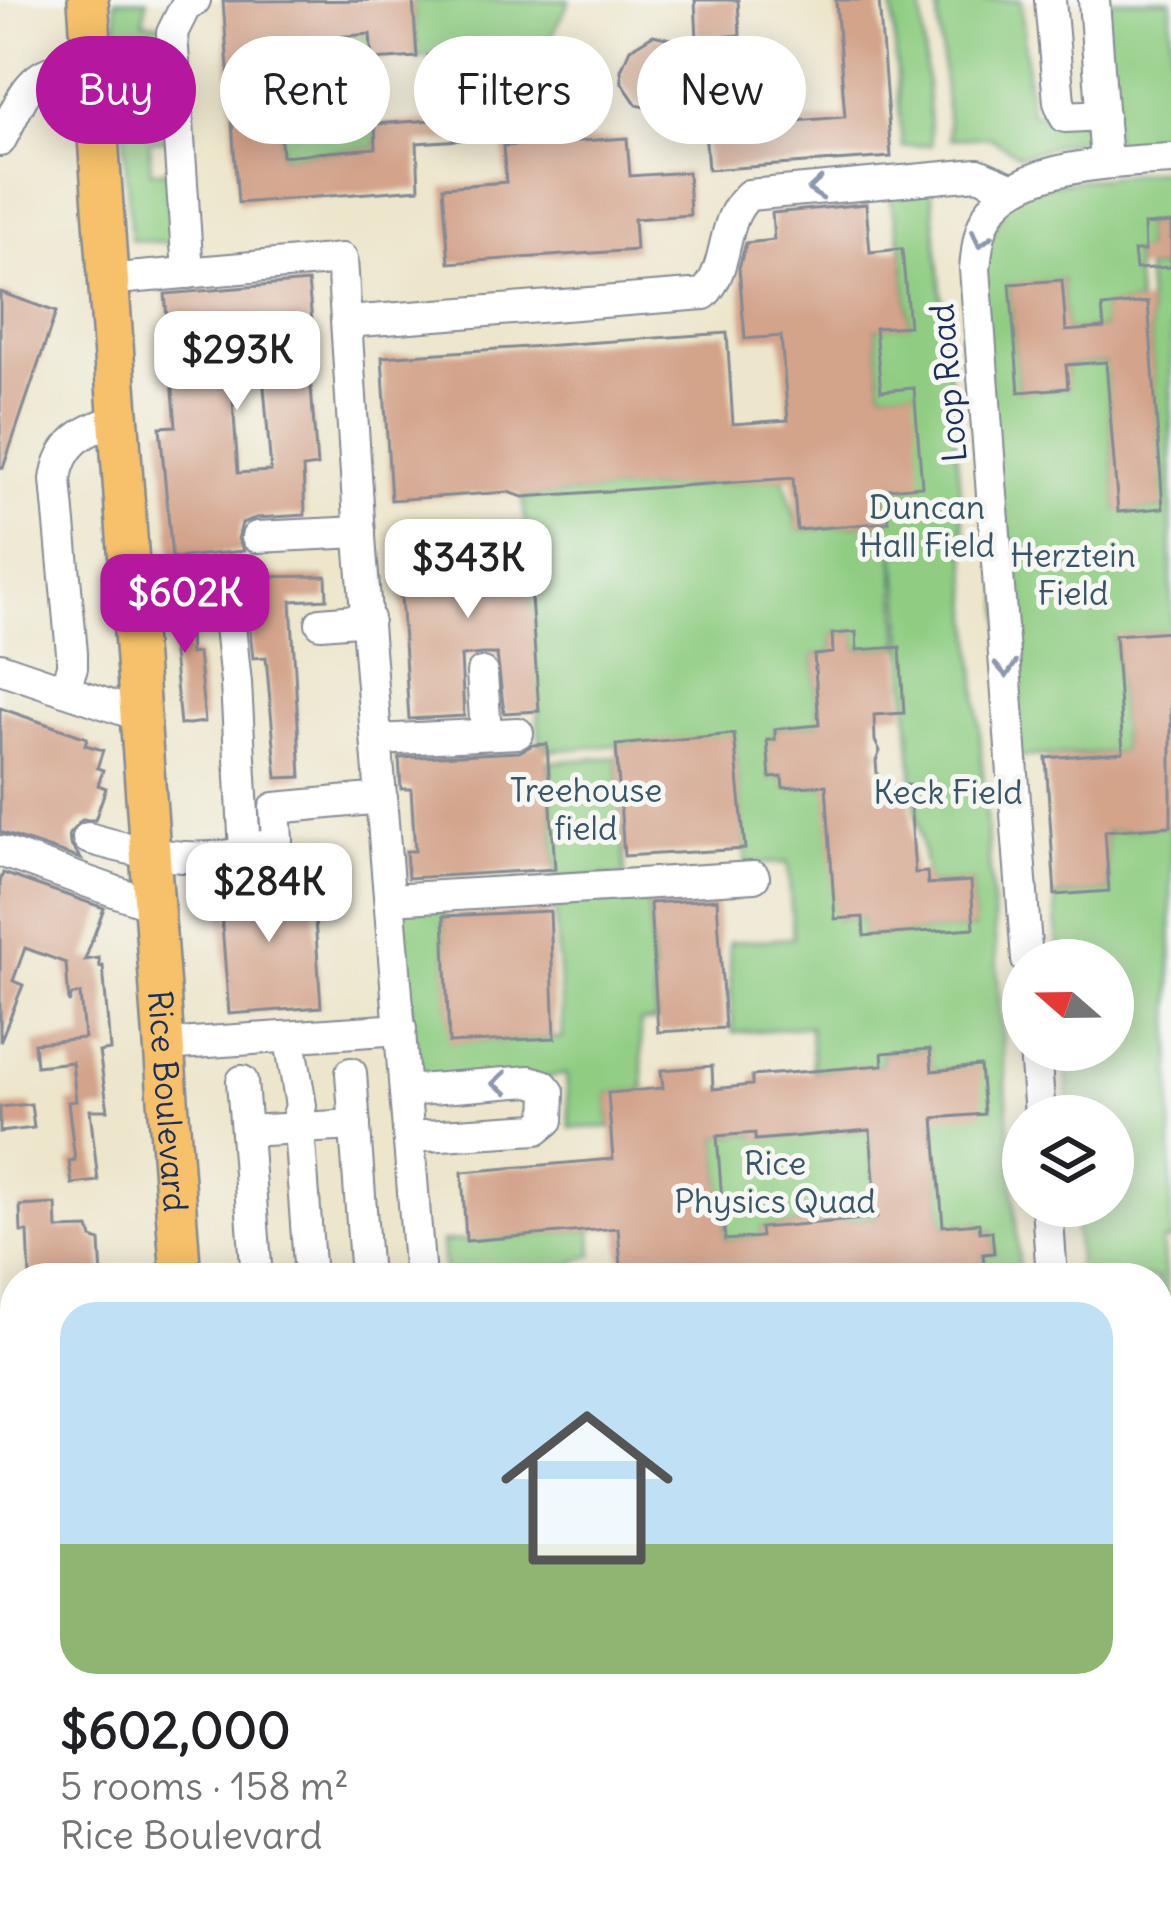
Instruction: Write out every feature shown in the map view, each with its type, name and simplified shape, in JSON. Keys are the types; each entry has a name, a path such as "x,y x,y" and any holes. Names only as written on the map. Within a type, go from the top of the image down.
{"main road":[{"name":"Rice Boulevard","path":"88,0 90,36"},
{"name":"Rice Boulevard","path":"97,144 180,1263"}],"street":[{"path":"188,273 172,33 185,8 195,0"},
{"path":"1050,0 1059,102 1065,117 1103,115"},
{"path":"1094,0 1106,163"},
{"path":"0,142 12,94"},
{"path":"347,322 704,294 716,282 738,205 749,195 978,174 1013,189 1033,179 1106,163 1171,159"},
{"name":"Loop Road","path":"1013,189 992,208 978,236 975,269 1026,939"},
{"path":"106,280 342,259 419,1263"},
{"path":"64,690 73,667 58,464 90,428 116,421"},
{"path":"257,537 360,532"},
{"path":"226,597 245,852"},
{"path":"321,623 368,619"},
{"path":"0,668 139,716"},
{"path":"482,673 486,734"},
{"path":"377,740 518,733"},
{"path":"88,838 164,858 245,852 278,840 275,808 382,798"},
{"path":"0,850 151,904"},
{"path":"390,899 754,877"},
{"path":"163,1045 400,1029"},
{"path":"290,1039 309,1263"},
{"path":"351,1073 365,1263"},
{"path":"405,1091 530,1081 543,1085 550,1106 548,1120 537,1129 409,1137"},
{"path":"242,1082 256,1263"},
{"path":"246,1131 299,1122 355,1125"},
{"path":"1048,1227 1051,1263"}],"green space":[{"path":"115,0 147,0 143,22 166,25 165,36 117,36"},
{"path":"413,0 570,0 552,36 416,36"},
{"path":"892,0 921,0 931,145 902,147"},
{"path":"937,0 1021,0 1030,113 1086,114 1086,137 1020,156 990,137 949,139"},
{"path":"1102,0 1171,0 1171,149 1115,154"},
{"path":"125,144 149,144 151,172 167,171 173,244 131,240"},
{"path":"281,144 376,144 376,148 282,156"},
{"name":"Herztein Field","path":"1171,169 1171,223 1144,225 1145,251 1134,252 1138,303 1103,307 1104,328 1066,331 1062,280 1010,285 1019,391 1067,388 1066,365 1106,362 1118,511 1162,508 1146,269 1171,267 1171,631 1115,636 1123,752 1013,757 975,269 1013,189"},
{"path":"931,186 969,586 1007,1095 1002,1095 1002,1227 1016,1227 1019,1263 983,1263 983,1254 994,1253 992,1231 980,1232 979,1223 943,1226 934,1118 980,1067 932,1071 929,1049 882,1053 883,1065 813,1071 810,1026 733,1033 729,942 793,938 788,863 746,864 734,735 548,751 547,744 540,744 523,497 784,478 798,530 889,522 886,489 914,389 881,391 875,328 909,325 902,249 889,191","holes":["893,545 914,796 928,884 971,881 974,928 865,936 863,917 836,919 827,785 784,788 782,777 770,778 768,740 775,740 775,729 819,725 814,655 833,653 832,634 855,632 857,650 900,647"]},
{"name":"Treehouse field","path":"617,757 625,875 556,879 549,762"},
{"path":"1171,826 1171,1240 1162,1241 1164,1263 1078,1263 1075,1227 1134,1227 1134,1095 1068,1095 1066,1071 1134,1071 1134,939 1058,939 1055,896 1109,891 1105,831"},
{"path":"624,884 648,904 656,1021 640,1022 644,1090 608,1093 610,1127 570,1128 566,1074 405,1091 390,899 443,896 450,1042 563,1038 554,889"},
{"name":"Rice Physics Quad","path":"870,1130 877,1218 761,1228 761,1237 725,1240 717,1136 755,1133 755,1139"},
{"path":"592,1230 593,1255 573,1263 444,1263 442,1242"}],"building":[{"path":"413,0 414,57 390,59 390,36 226,36 223,1"},
{"path":"695,0 738,0 740,35 697,36"},
{"path":"836,0 879,0 891,157 708,170 706,144 806,144 806,120 845,117"},
{"path":"637,45 637,105 622,83 621,70 630,49"},
{"path":"414,121 419,189 238,203 234,144 281,144 282,156 376,148 376,144 390,144 390,123"},
{"path":"627,138 630,176 688,172 690,215 634,219 636,250 449,263 443,187 506,182 503,146 613,144 613,139"},
{"path":"866,204 870,252 902,249 909,326 875,328 881,391 914,388 922,486 886,489 889,522 797,530 793,478 523,497 508,492 391,500 382,357 727,333 733,424 788,420 781,336 745,339 739,268 746,243 774,240 772,213"},
{"path":"1171,223 1171,267 1136,269 1134,251 1145,251 1144,225"},
{"path":"1062,280 1066,331 1104,328 1102,307 1148,302 1163,508 1118,512 1106,362 1066,365 1068,388 1019,392 1010,284"},
{"path":"308,282 312,321 306,322 317,466 303,468 305,515 242,523 238,539 244,551 172,558 160,427 176,426 165,294","holes":["259,326 271,471 238,473 228,328"]},
{"path":"0,292 56,312 3,468 0,467"},
{"path":"526,526 539,711 504,713 497,654 482,654 461,656 464,716 409,719 398,549 484,543 484,529"},
{"path":"326,576 327,599 291,601 301,777 277,778 266,657 253,658 246,595 237,577"},
{"path":"187,580 190,654 198,653 205,722 180,725 166,581"},
{"path":"1171,631 1171,826 1105,831 1109,891 1055,895 1046,758 1123,752 1115,635"},
{"path":"856,632 857,650 900,647 904,713 874,715 880,751 878,787 909,785 915,873 927,872 928,884 971,881 974,928 864,936 863,917 835,919 826,785 783,788 782,777 770,778 767,740 775,740 775,729 819,725 814,655 833,653 832,634"},
{"path":"0,708 87,738 85,745 103,750 98,785 106,788 95,820 82,820 69,834 81,859 0,832"},
{"path":"734,734 745,849 624,856 616,745"},
{"path":"547,744 555,869 408,878 406,851 415,851 411,789 401,789 399,758 519,752"},
{"path":"284,869 285,892 313,890 321,1007 229,1014 219,887 237,886 237,874"},
{"path":"3,873 104,908 85,960 99,958 103,966 110,1050 99,1052 108,1110 90,1110 98,1181 72,1184 69,1161 75,1160 68,1102 76,1101 72,1062 36,1066 34,1043 84,1038 80,994 72,995 69,1003 66,963 25,948 13,981 23,985 0,1042"},
{"path":"717,899 725,1028 658,1032 650,903"},
{"path":"550,911 555,1038 449,1043 444,916"},
{"path":"930,1049 932,1071 980,1066 984,1114 934,1118 943,1226 979,1223 980,1232 992,1231 994,1253 983,1254 984,1263 621,1263 618,1228 466,1241 462,1172 613,1159 608,1093 663,1088 661,1070 712,1066 713,1089 752,1085 752,1076 883,1065 882,1053","holes":["870,1130 877,1218 760,1228 761,1237 725,1240 717,1136 755,1133 755,1140"]},
{"path":"31,1104 34,1128 0,1132 0,1107"},
{"path":"56,1204 57,1229 89,1228 92,1238 100,1241 101,1263 29,1263 28,1232 21,1232 20,1206"}],"park label":[{"name":"Duncan Hall Field","path":"927,526"},
{"name":"Keck Field","path":"948,792"}]}
